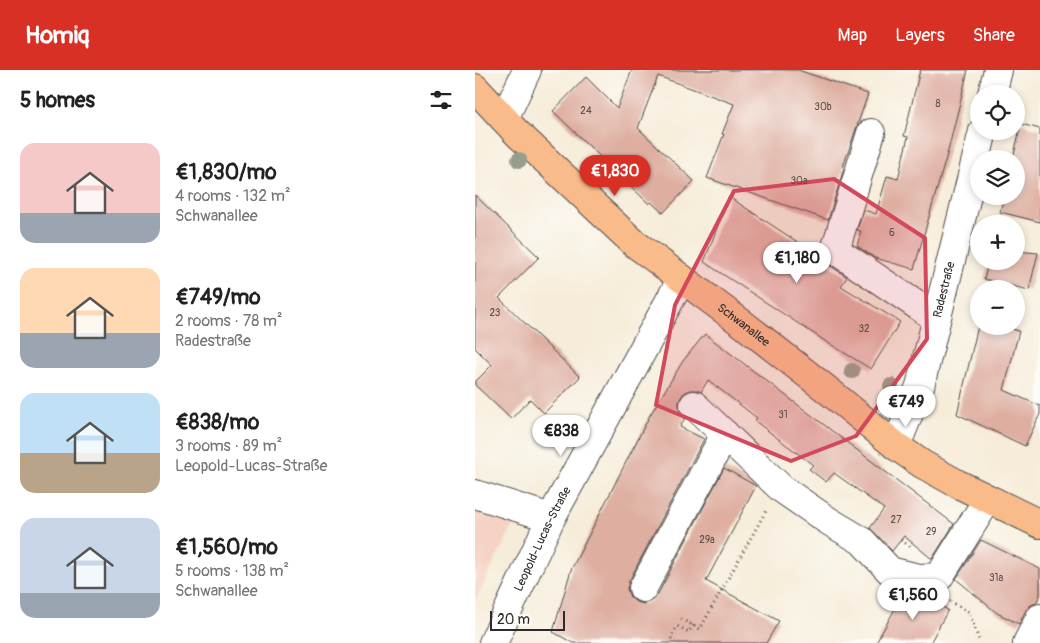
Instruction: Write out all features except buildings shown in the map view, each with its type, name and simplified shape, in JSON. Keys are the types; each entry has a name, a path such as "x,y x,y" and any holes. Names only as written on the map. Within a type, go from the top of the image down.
{"main road":[{"name":"Schwanallee","path":"475,88 525,141 634,243 681,280 743,324 896,446 922,464 951,480 1040,524"}],"street":[{"path":"504,119 527,70"},
{"path":"994,85 998,70"},
{"path":"871,133 835,250 937,318"},
{"name":"Radestraße","path":"896,446 920,386 981,140"},
{"name":"Leopold-Lucas-Straße","path":"493,643 551,518 681,280"},
{"path":"694,405 779,487 862,541 890,571 919,578 939,577 988,499"},
{"path":"643,588 725,434"},
{"path":"475,494 551,518"},
{"path":"1027,643 1040,618"}],"path":[{"path":"681,619 700,629 779,487"},
{"path":"919,578 931,589 969,612 980,643"},
{"path":"671,638 677,626 689,632 693,625"}],"highlighted area":[{"path":"834,179 925,238 927,339 856,436 791,461 656,405 675,305 734,191"}],"shaded area":[{"path":"475,508 515,521 475,601"}]}
